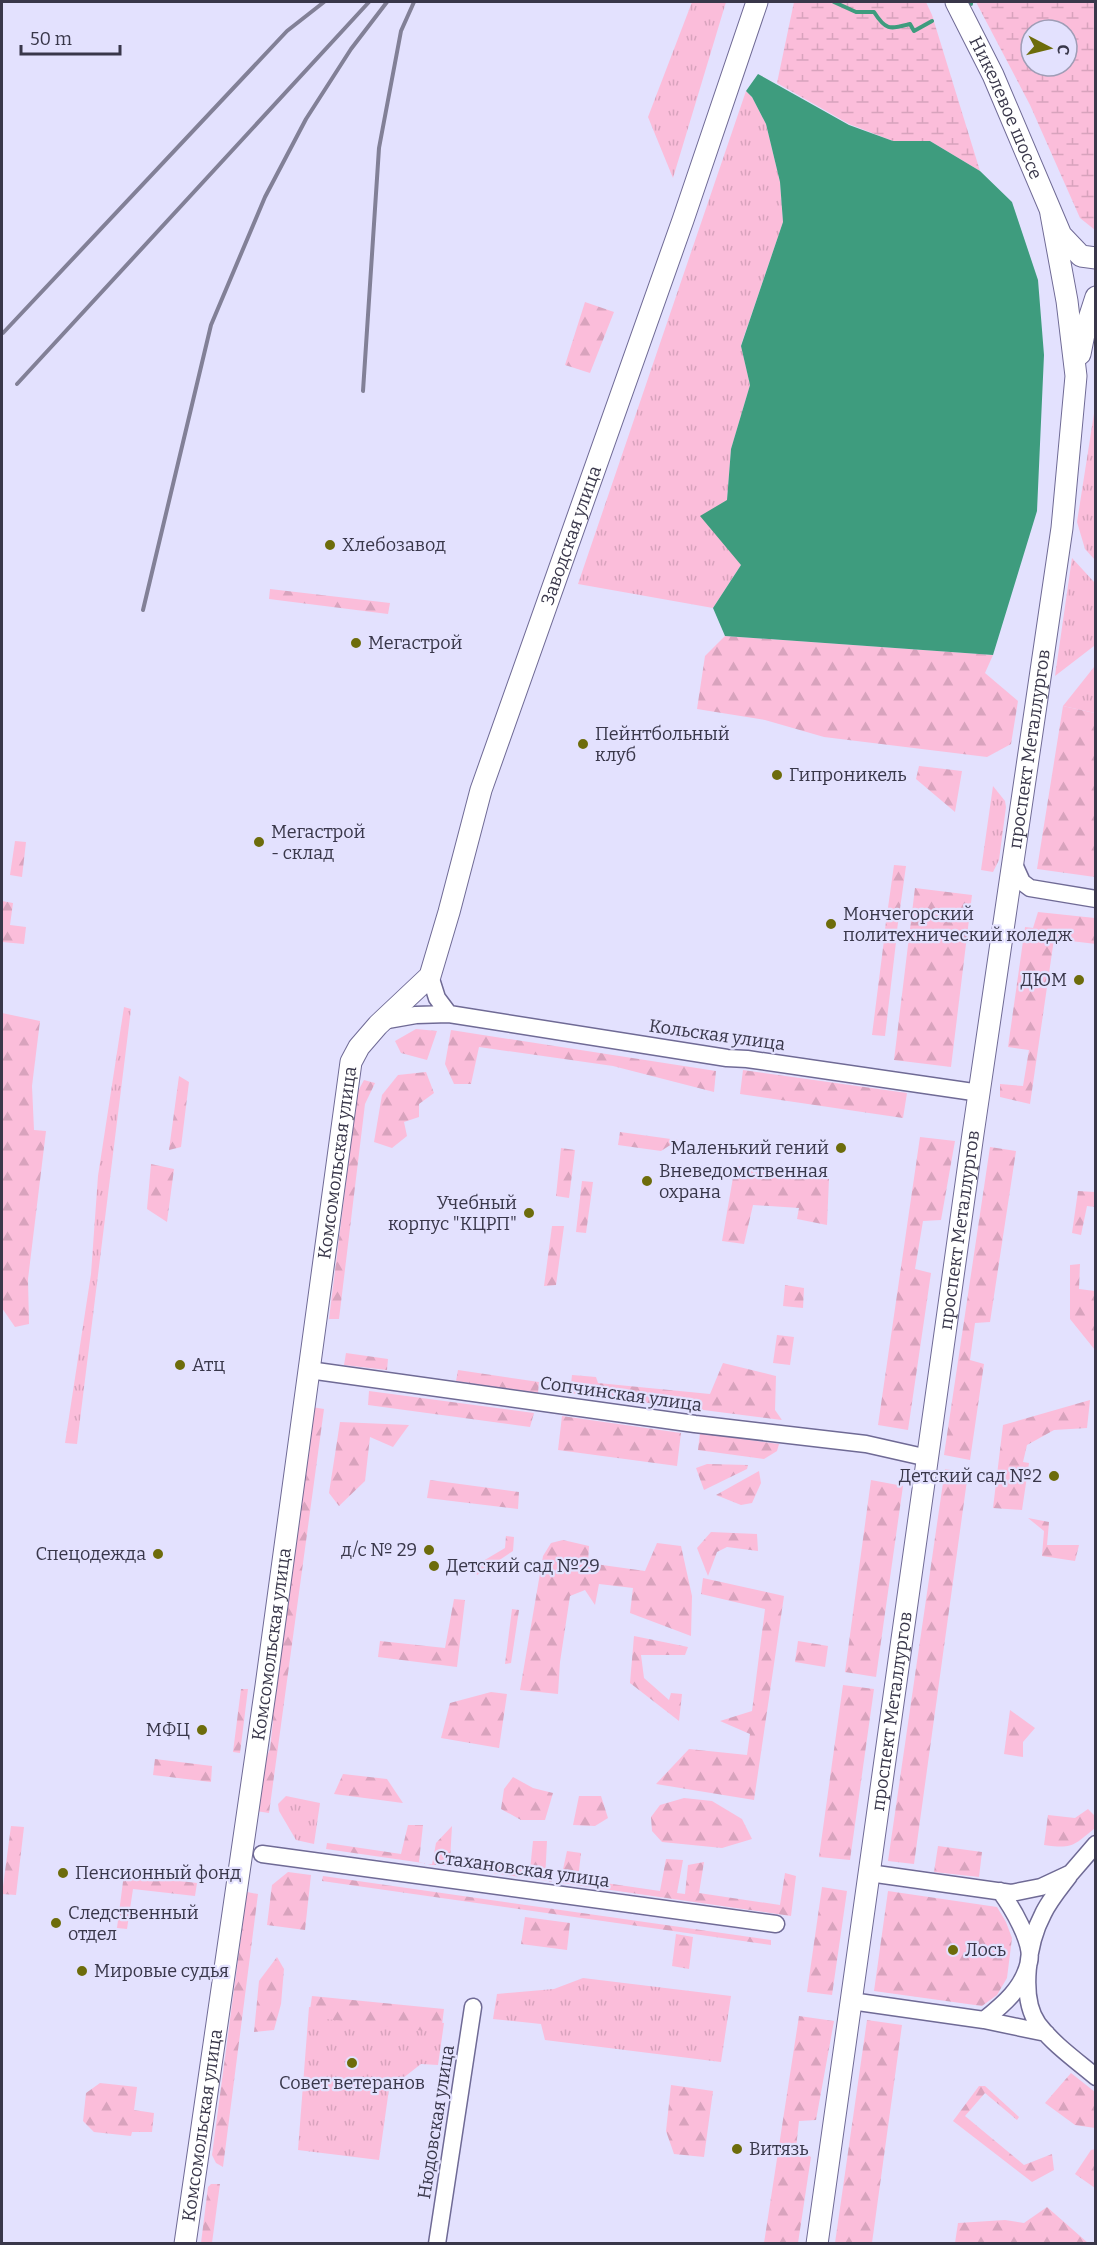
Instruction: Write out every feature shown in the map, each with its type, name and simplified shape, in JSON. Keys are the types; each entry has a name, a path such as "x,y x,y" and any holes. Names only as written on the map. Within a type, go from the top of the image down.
{"main road":[{"name":"Заводская улица","path":"359,1047 382,1021 405,1002 430,976 481,790 676,242 757,2"},
{"name":"Никелевое шоссе","path":"956,2 993,75 1051,214"},
{"path":"1051,214 1061,235 1070,247 1081,256 1095,258"},
{"name":"проспект Металлургов","path":"818,2244 850,2001 1062,528 1077,376 1067,301 1051,214"},
{"path":"1077,376 1084,334 1095,297"},
{"name":"Комсомольская улица","path":"185,2244 266,1686 347,1079 351,1062 359,1047"}],"street":[{"path":"1013,862 1022,882 1030,888"},
{"path":"1006,910 1020,891 1030,888 1095,899"},
{"path":"430,976 437,998 449,1014"},
{"name":"Кольская улица","path":"382,1021 416,1015 449,1014 727,1058 758,1060 980,1093"},
{"name":"Сопчинская улица","path":"309,1370 683,1423 866,1444 928,1458"},
{"path":"1095,1844 1071,1873 1035,1929 1026,1992 1038,2024 1095,2077"},
{"name":"Стахановская улица","path":"262,1854 776,1924"},
{"path":"869,1873 1011,1893 1041,1887 1071,1873"},
{"path":"984,2020 1016,1991 1030,1961 1026,1939 1020,1925 1000,1891"},
{"path":"850,2001 984,2020 1046,2033"},
{"name":"Нюдовская улица","path":"437,2244 473,2007"}],"green space":[{"path":"692,2 726,2 673,178 648,117"},
{"path":"794,2 926,2 980,171 930,141 893,141 849,124 777,83"},
{"path":"976,2 1095,2 1095,230 1080,218 1030,105"},
{"path":"746,91 752,97 766,124 780,182 783,222 741,345 750,385 731,449 727,500 741,565 713,608 578,584"},
{"path":"585,302 614,312 590,373 565,365"},
{"path":"1095,407 1095,560 1085,549 1077,522"},
{"path":"1072,558 1095,583 1094,646 1055,676"},
{"path":"270,589 390,603 388,614 269,599"},
{"path":"725,636 993,655 985,673 1018,701 1011,744 987,757 824,737 765,720 697,709 705,656"},
{"path":"1094,667 1095,713 1063,706"},
{"path":"1063,706 1095,713 1095,877 1037,869"},
{"path":"919,766 962,771 955,812 916,779"},
{"path":"993,786 1005,801 1006,807 999,860 993,872 981,870"},
{"path":"15,841 26,842 22,877 10,875"},
{"path":"894,865 906,866 897,930 885,929"},
{"path":"915,888 972,895 951,1067 894,1060"},
{"path":"2,901 13,903 10,925 26,927 24,944 2,942"},
{"path":"1038,912 1095,918 1096,944 1054,939 1030,1104 1000,1097 1000,1084 1023,1086 1029,1050 1008,1047 1025,927 1033,928"},
{"path":"884,940 896,942 885,1036 872,1035"},
{"path":"124,1007 131,1009 77,1444 65,1443 91,1274 98,1176"},
{"path":"2,1013 40,1021 32,1086 34,1130 46,1131 28,1279 29,1324 15,1327 2,1308"},
{"path":"416,1029 437,1031 427,1060 401,1053 395,1041"},
{"path":"451,1030 716,1071 714,1092 613,1066 479,1047 471,1084 454,1084 445,1064"},
{"path":"743,1070 907,1093 903,1118 740,1094"},
{"path":"426,1072 434,1093 419,1104 419,1117 404,1122 407,1136 392,1148 374,1142 382,1095 398,1075"},
{"path":"179,1076 189,1082 181,1147 169,1150"},
{"path":"364,1080 375,1083 365,1104 339,1319 329,1319 356,1102 358,1091"},
{"path":"620,1132 678,1140 661,1151 618,1145"},
{"path":"920,1137 955,1141 941,1220 923,1221 915,1269 931,1273 908,1430 878,1425"},
{"path":"990,1147 1016,1151 990,1322 975,1323 970,1360 984,1364 970,1460 944,1455"},
{"path":"561,1148 575,1150 569,1198 556,1196"},
{"path":"151,1164 174,1169 167,1222 147,1209"},
{"path":"735,1166 829,1179 827,1225 797,1219 799,1208 753,1205 744,1244 722,1241"},
{"path":"582,1181 593,1182 586,1233 576,1232"},
{"path":"1078,1191 1095,1192 1095,1207 1087,1206 1081,1235 1072,1233"},
{"path":"552,1226 564,1226 556,1285 544,1286"},
{"path":"1080,1264 1079,1289 1095,1291 1095,1350 1070,1319 1070,1265"},
{"path":"785,1285 804,1288 803,1308 783,1306"},
{"path":"777,1335 794,1337 790,1365 773,1363"},
{"path":"346,1353 388,1359 387,1370 344,1365"},
{"path":"723,1363 776,1376 775,1410 782,1420 570,1393 572,1375 596,1377 598,1383 710,1394"},
{"path":"458,1370 539,1382 538,1393 456,1381"},
{"path":"369,1391 534,1413 530,1427 368,1405"},
{"path":"1090,1400 1087,1428 1054,1430 1027,1445 1023,1462 1029,1463 1022,1510 993,1508 1003,1425"},
{"path":"312,1407 324,1409 269,1813 256,1811 263,1765 270,1749 273,1721 270,1706"},
{"path":"562,1416 681,1433 677,1466 558,1450"},
{"path":"340,1422 409,1425 393,1447 370,1437 365,1481 339,1506 329,1493"},
{"path":"700,1433 779,1444 777,1451 764,1459 698,1450"},
{"path":"707,1464 748,1465 747,1469 704,1490 696,1468"},
{"path":"945,1469 968,1473 914,1864 888,1861"},
{"path":"759,1471 761,1483 752,1503 741,1505 716,1495"},
{"path":"430,1480 519,1492 518,1509 427,1498"},
{"path":"871,1480 903,1486 876,1677 845,1672"},
{"path":"1028,1518 1049,1522 1047,1545 1079,1545 1075,1561 1042,1556 1044,1531"},
{"path":"711,1532 757,1534 758,1551 727,1547 717,1552 708,1576 697,1548"},
{"path":"506,1536 514,1537 513,1551 477,1575 473,1567 505,1548"},
{"path":"563,1540 589,1546 588,1563 645,1571 657,1543 681,1546 692,1596 691,1636 630,1613 633,1588 599,1584 595,1605 585,1590 570,1596 560,1662 558,1694 520,1690 543,1556 551,1543"},
{"path":"703,1578 784,1596 754,1800 656,1784 689,1749 747,1755 750,1734 720,1721 752,1711 765,1609 701,1594"},
{"path":"454,1599 465,1600 457,1667 378,1657 380,1641 445,1648"},
{"path":"512,1609 519,1610 511,1663 505,1664"},
{"path":"634,1636 688,1647 685,1655 641,1655 644,1678 669,1700 671,1693 682,1694 679,1721 630,1683"},
{"path":"798,1641 828,1646 825,1667 795,1662"},
{"path":"843,1685 874,1689 850,1860 819,1857"},
{"path":"241,1689 248,1689 240,1753 233,1752"},
{"path":"491,1692 507,1694 499,1748 441,1738 450,1703"},
{"path":"1010,1710 1035,1728 1023,1742 1023,1757 1004,1754"},
{"path":"155,1759 212,1766 211,1782 153,1775"},
{"path":"343,1774 387,1779 403,1803 334,1794"},
{"path":"513,1777 533,1788 553,1793 545,1820 521,1820 501,1809 504,1789"},
{"path":"286,1796 320,1803 314,1844 296,1840 279,1811 278,1804"},
{"path":"579,1796 601,1796 608,1818 595,1826 573,1825"},
{"path":"684,1798 712,1801 742,1819 752,1839 722,1848 662,1842 652,1831 651,1817 660,1805"},
{"path":"1088,1809 1095,1816 1095,1828 1088,1834 1072,1845 1061,1847 1044,1845 1048,1815 1075,1818"},
{"path":"408,1825 423,1825 419,1862 424,1863 326,1849 327,1843 401,1854"},
{"path":"11,1826 24,1827 16,1895 2,1894"},
{"path":"452,1826 450,1861 530,1870 533,1841 547,1841 545,1880 555,1882 432,1864 436,1843"},
{"path":"938,1846 982,1852 979,1877 934,1872"},
{"path":"567,1851 581,1853 578,1879 660,1891 666,1859 683,1860 677,1893 685,1894 688,1865 704,1862 699,1893 780,1905 785,1873 796,1876 791,1916 560,1883"},
{"path":"288,1872 311,1875 305,1930 267,1925 272,1885"},
{"path":"124,1874 197,1883 195,1896 133,1889 127,1929 117,1928"},
{"path":"323,1876 771,1940 771,1945 322,1881"},
{"path":"822,1887 847,1891 832,1995 807,1992"},
{"path":"888,1891 997,1907 1012,1938 1007,1978 997,1995 982,2006 874,1991"},
{"path":"247,1892 258,1894 223,2167 216,2163 212,2155"},
{"path":"525,1917 570,1923 567,1950 521,1944"},
{"path":"676,1934 693,1937 689,1969 672,1966"},
{"path":"277,1957 284,1969 281,2004 274,2030 254,2032 259,1981"},
{"path":"583,1978 731,1996 721,2062 545,2040 541,2024 493,2019 497,1994 554,1989"},
{"path":"312,1996 444,2009 441,2033 309,2017"},
{"path":"309,2007 444,2023 438,2065 421,2064 389,2089 379,2160 298,2150"},
{"path":"799,2016 834,2021 816,2120 799,2121 796,2148 811,2157 798,2243 764,2243"},
{"path":"867,2020 902,2025 872,2243 835,2243"},
{"path":"1071,2073 1095,2092 1095,2128 1075,2125 1045,2103"},
{"path":"100,2083 137,2087 134,2110 154,2113 152,2132 132,2132 131,2136 94,2132 83,2121 86,2093"},
{"path":"671,2085 713,2091 704,2157 674,2154 666,2131"},
{"path":"979,2086 985,2086 1019,2117 1017,2120 985,2093 965,2116 1024,2165 1052,2154 1054,2170 1032,2182 953,2121"},
{"path":"1096,2149 1095,2188 1075,2174 1091,2150"},
{"path":"211,2184 220,2184 212,2243 201,2243 208,2187"},
{"path":"1047,2207 1088,2243 955,2243 958,2223 1005,2220 1024,2223"}],"shaded area":[{"path":"758,74 849,125 893,141 930,141 980,171 1012,202 1038,280 1044,355 1037,511 993,655 725,636 713,608 741,565 700,516 727,500 731,449 750,385 741,346 783,222 780,182 766,124 752,97 746,91"}],"waterway":[{"path":"834,2 856,12 874,12 882,23 889,27 910,24 914,31 932,21"}],"railway":[{"path":"3,333 287,31 324,2"},
{"path":"17,384 369,2"},
{"path":"143,610 211,325 265,197 306,119 351,49 387,2"},
{"path":"363,391 379,148 401,31 414,2"}],"place":[{"name":"Хлебозавод","path":"330,545"},
{"name":"Мегастрой","path":"356,643"},
{"name":"Пейнтбольный клуб","path":"583,744"},
{"name":"Гипроникель","path":"777,775"},
{"name":"Мегастрой - склад","path":"259,842"},
{"name":"Мончегорский политехнический коледж","path":"831,924"},
{"name":"ДЮМ","path":"1079,980"},
{"name":"Маленький гений","path":"841,1148"},
{"name":"Вневедомственная охрана","path":"647,1181"},
{"name":"Учебный корпус \"КЦРП\"","path":"529,1213"},
{"name":"Атц","path":"180,1365"},
{"name":"Детский сад №2","path":"1054,1476"},
{"name":"д/с № 29","path":"429,1550"},
{"name":"Спецодежда","path":"158,1554"},
{"name":"Детский сад №29","path":"434,1566"},
{"name":"МФЦ","path":"202,1730"},
{"name":"Пенсионный фонд","path":"63,1873"},
{"name":"Следственный отдел","path":"56,1923"},
{"name":"Лось","path":"953,1950"},
{"name":"Мировые судья","path":"82,1971"},
{"name":"Совет ветеранов","path":"352,2063"},
{"name":"Витязь","path":"737,2149"}]}
